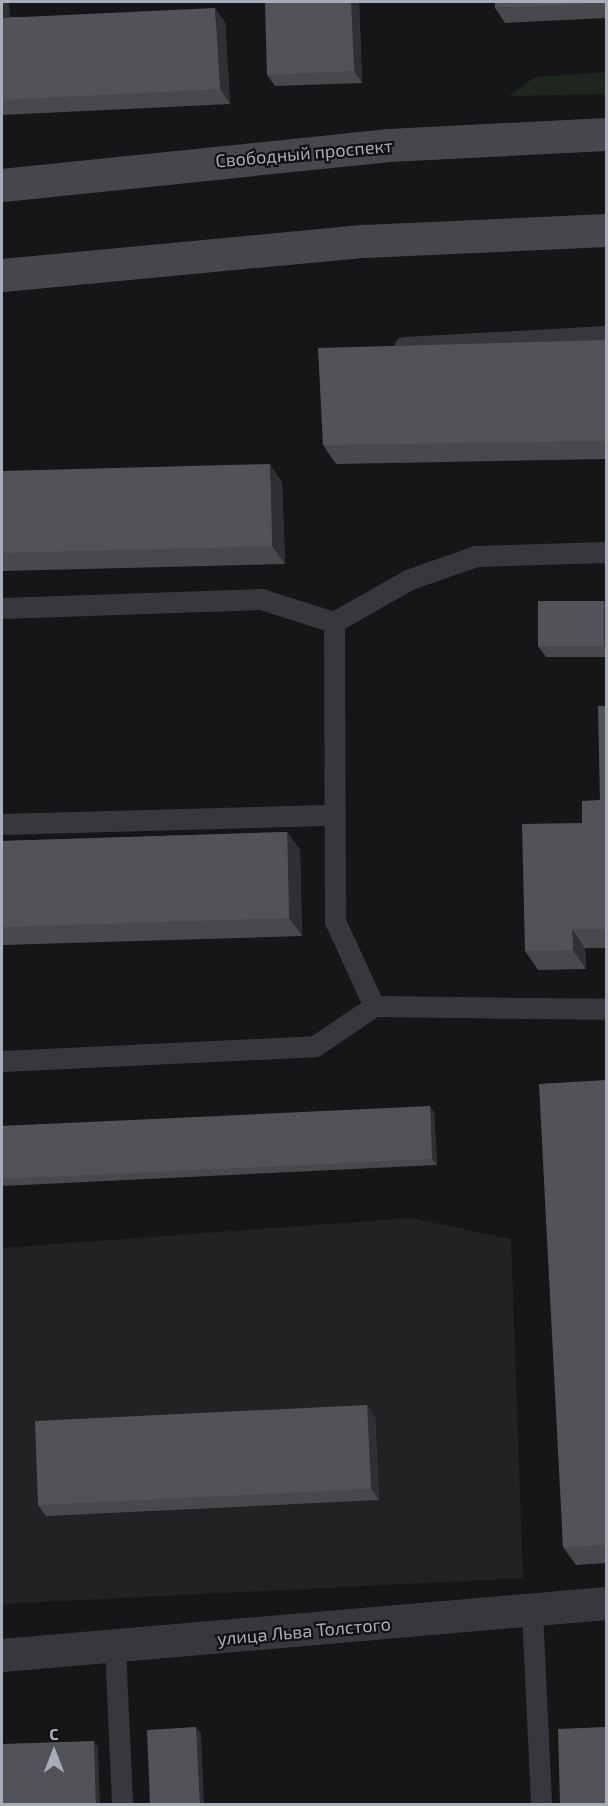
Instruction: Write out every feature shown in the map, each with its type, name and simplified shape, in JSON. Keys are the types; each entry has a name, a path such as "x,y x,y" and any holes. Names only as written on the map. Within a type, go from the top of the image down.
{"main road":[{"name":"Свободный проспект","path":"2,185 389,145 606,134"},
{"path":"2,275 364,241 606,230"}],"street":[{"name":"улица Льва Толстого","path":"2,1655 115,1648 606,1603"}],"lane":[{"path":"386,348 606,336"},
{"path":"2,608 261,599 334,622 410,579 476,556 606,552"},
{"path":"334,622 335,921 374,1006"},
{"path":"2,824 333,815"},
{"path":"2,1061 315,1046 374,1006 606,1009"},
{"path":"532,1611 541,1804"},
{"path":"115,1648 122,1804"}],"shaded area":[{"path":"606,72 606,94 509,96 535,77"},
{"path":"410,1218 511,1239 523,1578 2,1604 2,1248"}],"building":[{"path":"265,2 351,2 354,71 267,75"},
{"path":"495,2 606,2 606,3 495,8"},
{"path":"215,8 220,89 2,100 2,18"},
{"path":"606,340 606,441 323,445 318,348"},
{"path":"270,464 272,546 2,553 2,471"},
{"path":"538,601 604,601 604,646 538,646"},
{"path":"598,706 606,706 606,929 572,929 573,950 525,951 522,824 582,823 582,801 600,800"},
{"path":"287,832 289,918 2,927 2,841"},
{"path":"606,1080 606,1545 563,1547 539,1084"},
{"path":"430,1106 432,1159 2,1179 2,1126"},
{"path":"367,1405 371,1489 38,1505 35,1421"},
{"path":"196,1727 200,1804 150,1804 147,1730"},
{"path":"606,1727 606,1804 560,1804 558,1729"},
{"path":"94,1741 96,1804 2,1804 2,1744"}]}
